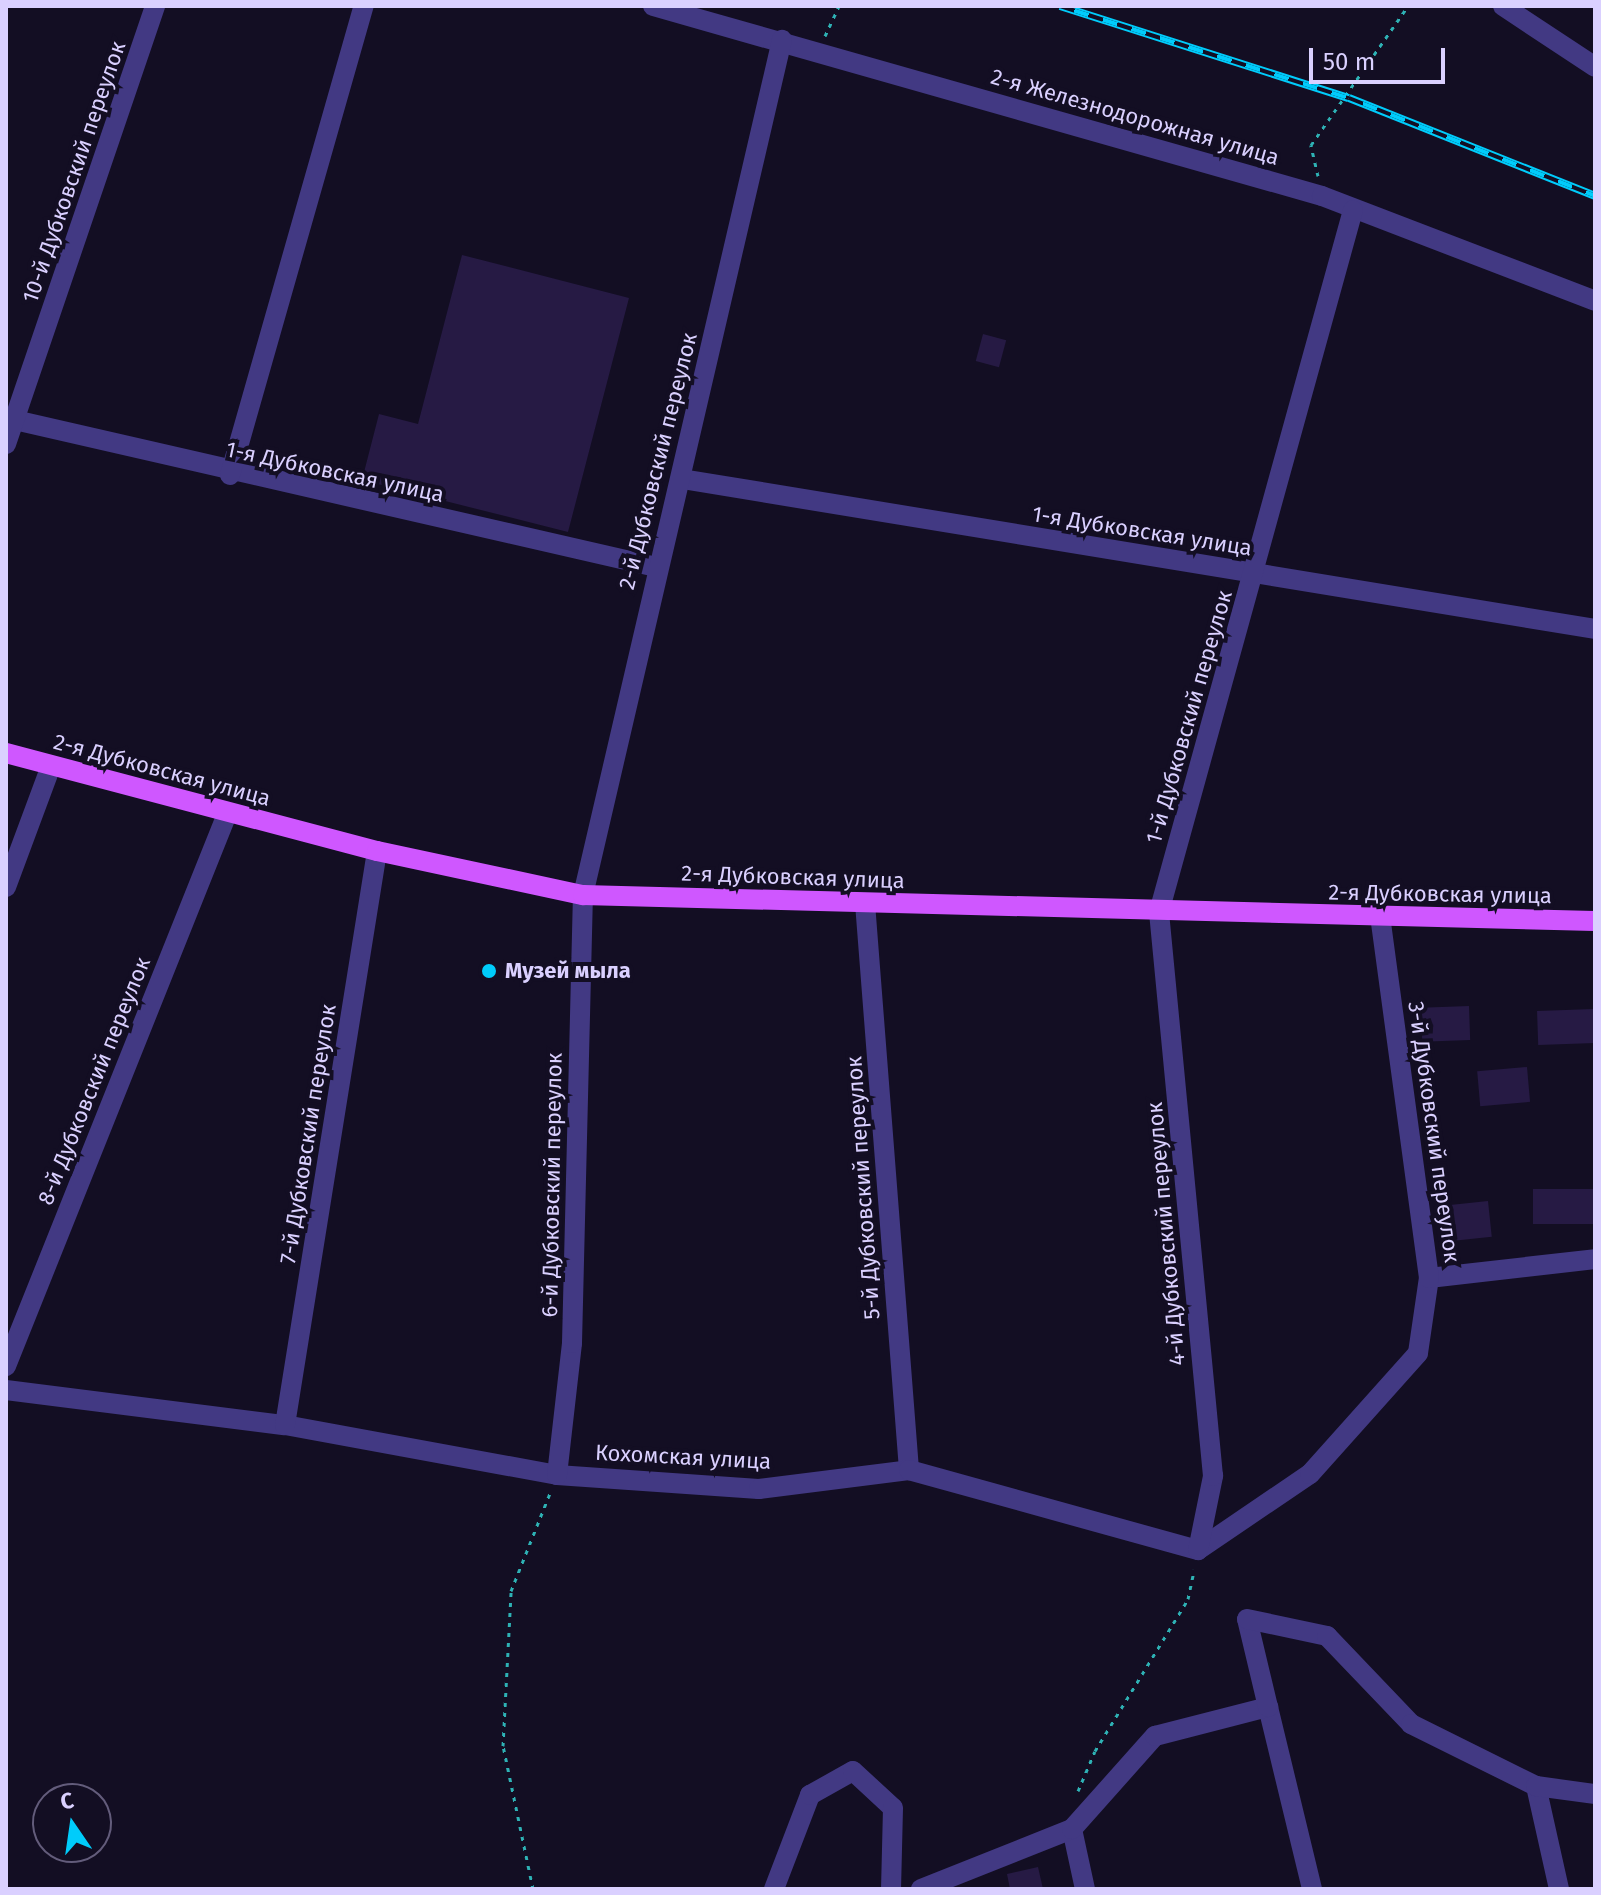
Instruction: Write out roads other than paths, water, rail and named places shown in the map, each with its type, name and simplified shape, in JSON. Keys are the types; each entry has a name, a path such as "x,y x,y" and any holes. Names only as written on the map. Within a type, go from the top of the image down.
{"main road":[{"name":"2-я Дубковская улица","path":"6,753 227,814 377,851 583,895 1595,921"}],"street":[{"name":"10-й Дубковский переулок","path":"6,444 11,420 155,6"},
{"path":"230,475 364,6"},
{"name":"2-я Железнодорожная улица","path":"653,6 819,50 1322,196 1595,301"},
{"path":"1503,6 1595,67"},
{"name":"2-й Дубковский переулок","path":"583,895 656,567 682,479 782,40"},
{"name":"1-й Дубковский переулок","path":"1159,912 1353,210"},
{"name":"1-я Дубковская улица","path":"11,420 230,475 656,567"},
{"name":"1-я Дубковская улица","path":"682,479 1595,629"},
{"path":"6,887 51,766"},
{"name":"8-й Дубковский переулок","path":"6,1366 227,814"},
{"name":"7-й Дубковский переулок","path":"285,1425 377,851"},
{"name":"6-й Дубковский переулок","path":"557,1475 572,1343 583,895"},
{"name":"5-й Дубковский переулок","path":"865,903 909,1470"},
{"name":"4-й Дубковский переулок","path":"1159,912 1213,1476 1198,1550"},
{"name":"3-й Дубковский переулок","path":"1198,1550 1310,1474 1418,1353 1429,1278 1380,917"},
{"path":"1429,1278 1595,1259"},
{"name":"Кохомская улица","path":"6,1390 285,1425 557,1475 759,1489 909,1470 1198,1550"},
{"path":"1312,1889 1247,1619 1327,1636 1411,1724 1536,1786 1595,1794"},
{"path":"921,1889 1072,1829 1155,1736 1268,1707"},
{"path":"774,1889 810,1795 853,1771 893,1808 891,1889"},
{"path":"1536,1786 1559,1889"},
{"path":"1072,1829 1085,1889"}],"railway":[{"path":"1060,6 1349,98 1595,196"}],"place":[{"name":"Музей мыла","path":"489,971"}]}
